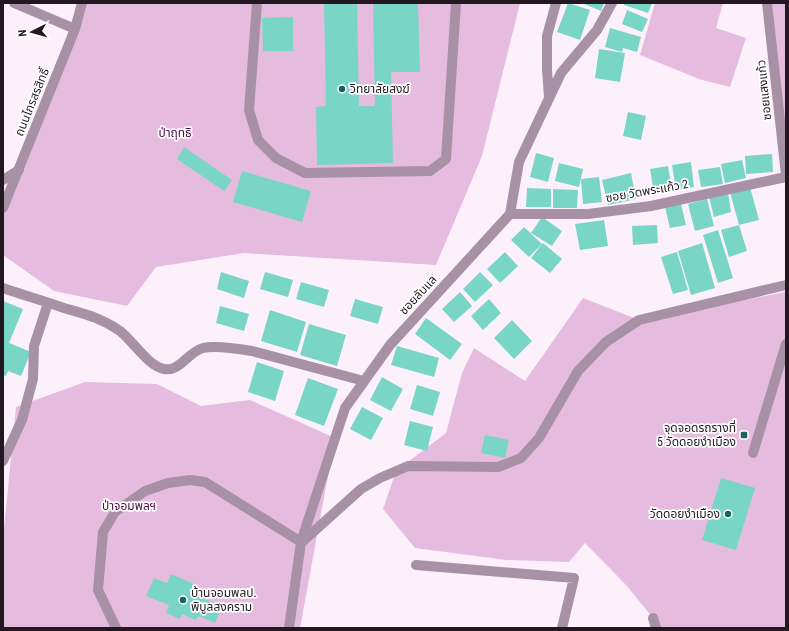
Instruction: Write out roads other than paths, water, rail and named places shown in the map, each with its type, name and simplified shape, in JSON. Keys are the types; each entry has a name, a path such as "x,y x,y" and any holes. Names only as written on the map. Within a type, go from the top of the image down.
{"street":[{"path":"14,3 75,29"},
{"name":"ถนนไกรสรสิทธิ์","path":"3,208 75,29 82,3"},
{"path":"257,3 249,110 258,140 276,158 305,172 430,171 446,159 456,3"},
{"path":"549,97 547,36 556,3"},
{"path":"510,214 519,162 549,97 561,73 597,30 612,3"},
{"name":"ซอยแสงแก้ว","path":"767,3 786,176"},
{"path":"3,180 19,170"},
{"name":"ซอย วัดพระแก้ว 2","path":"510,214 588,214 651,206 786,176"},
{"name":"ซอยลับแล","path":"289,628 301,542 345,408 390,345 510,214"},
{"path":"116,628 98,590 103,532 115,512 145,491 168,483 190,480 205,482 301,542 361,489 380,478 408,466 498,467 521,458 539,438 578,371 606,342 639,320 786,285"},
{"path":"3,288 104,320 121,332 156,366 164,369 177,367 195,352 205,348 237,348 364,381"},
{"path":"3,461 22,420 34,379 34,346 48,303"},
{"path":"753,452 786,344"},
{"path":"416,565 574,578 562,628"},
{"path":"653,618 656,628"}],"place":[{"name":"วิทยาลัยสงฆ์","path":"342,89"},
{"name":"จุดจอดรถรางที่ 5 วัดดอยงำเมือง","path":"744,435"},
{"name":"วัดดอยงำเมือง","path":"728,514"},
{"name":"บ้านจอมพลป. พิบูลสงคราม","path":"183,600"}],"park label":[{"name":"ป่าฤทธิ","path":"175,133"},
{"name":"ป่าจอมพลฯ","path":"129,506"}]}
